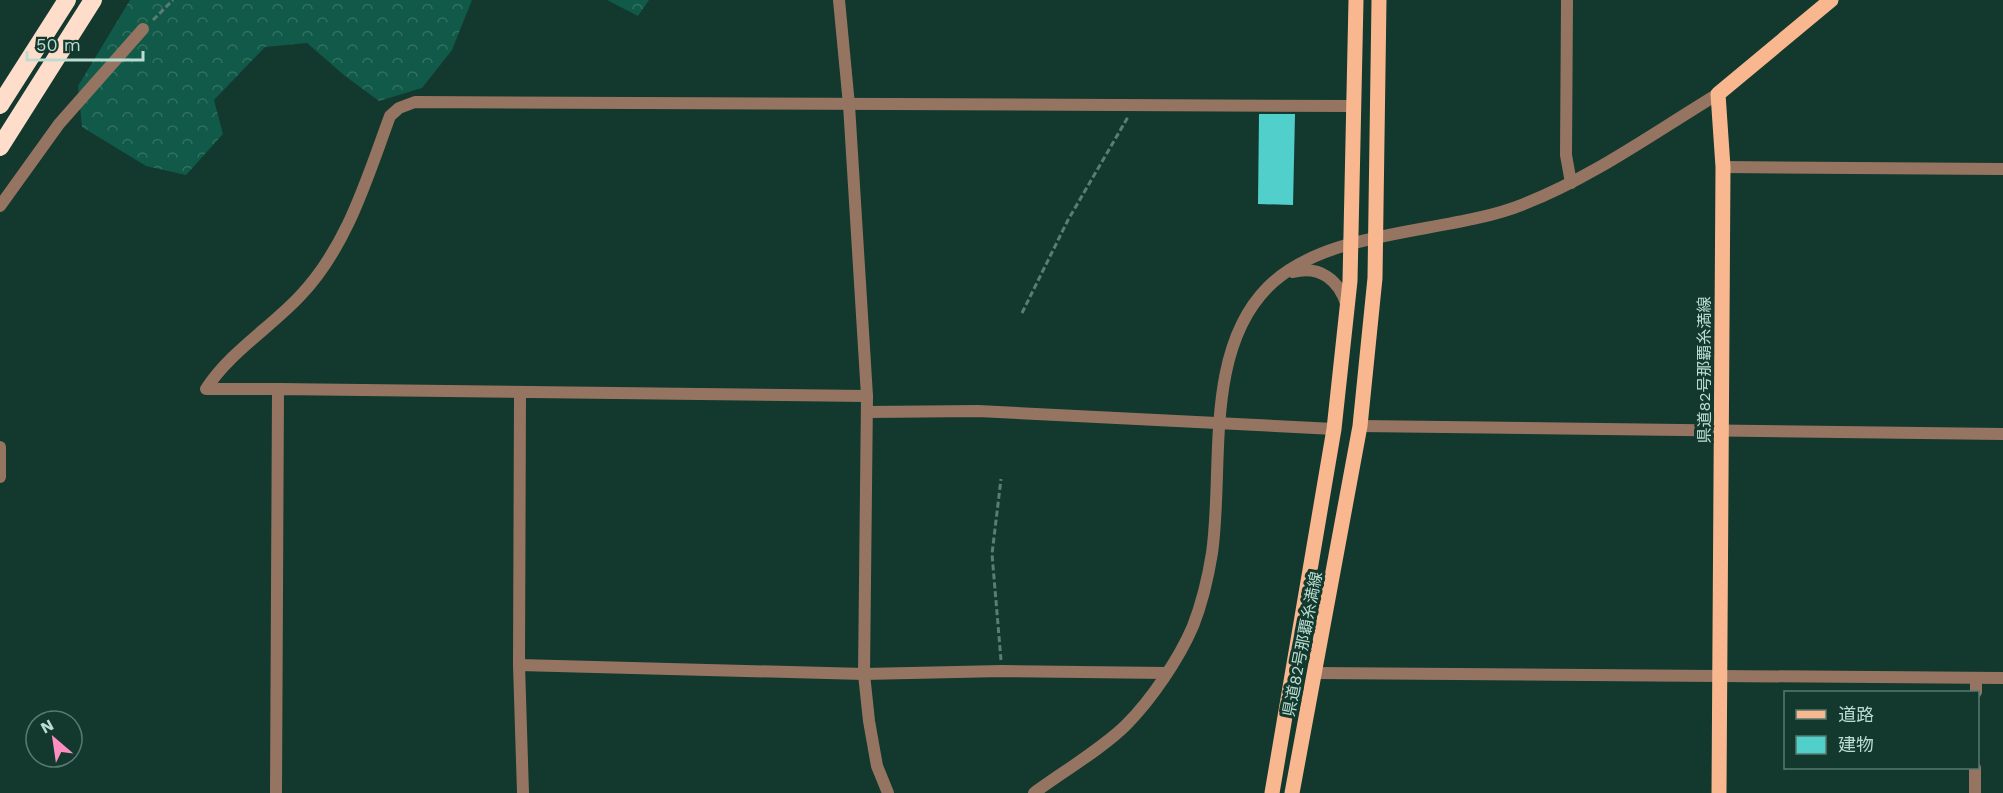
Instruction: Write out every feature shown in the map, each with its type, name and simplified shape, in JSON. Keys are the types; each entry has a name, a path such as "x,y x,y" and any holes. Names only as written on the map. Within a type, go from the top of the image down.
{"highway":[{"path":"0,105 67,0"},
{"path":"0,147 93,0"}],"main road":[{"name":"県道82号那覇糸満線","path":"1272,793 1334,429 1347,307 1352,244 1356,0"},
{"name":"県道82号那覇糸満線","path":"1292,793 1360,426 1376,238 1379,0"},
{"path":"1718,94 1831,0"},
{"name":"県道82号那覇糸満線","path":"1718,94 1723,167 1719,793"}],"street":[{"path":"839,0 849,105 867,396 864,674 877,766 888,793"},
{"path":"1567,0 1566,155 1571,183"},
{"path":"0,206 59,124 143,29"},
{"path":"1034,793 1125,726 1167,673 1192,628 1205,590 1212,551 1220,425 1226,376 1239,328 1247,311 1269,286 1283,275 1320,255 1352,244 1522,206 1571,183 1718,94"},
{"path":"867,396 600,391 206,390 225,364 300,296 325,267 356,206 390,116 399,108 415,102 1354,106"},
{"path":"1723,167 2003,169"},
{"path":"1283,275 1305,270 1328,276 1339,288 1347,307"},
{"path":"276,793 278,389"},
{"path":"520,392 519,665 523,793"},
{"path":"867,412 978,411 1334,429"},
{"path":"1360,426 2003,434"},
{"path":"0,447 0,477"},
{"path":"519,665 864,674 1002,670 1167,673"},
{"path":"1315,673 2003,678"},
{"path":"1976,678 1976,691"},
{"path":"1975,769 1975,793"}],"path":[{"path":"143,29 173,0"},
{"path":"1022,313 1068,220 1134,106"},
{"path":"1001,479 992,554 1002,670"}],"green space":[{"path":"130,0 472,0 452,50 422,88 379,101 345,76 307,43 265,47 214,100 223,134 186,175 146,166 82,127 78,86"},
{"path":"607,0 649,0 638,16"}],"building":[{"path":"1259,114 1295,114 1293,205 1258,204"}]}
